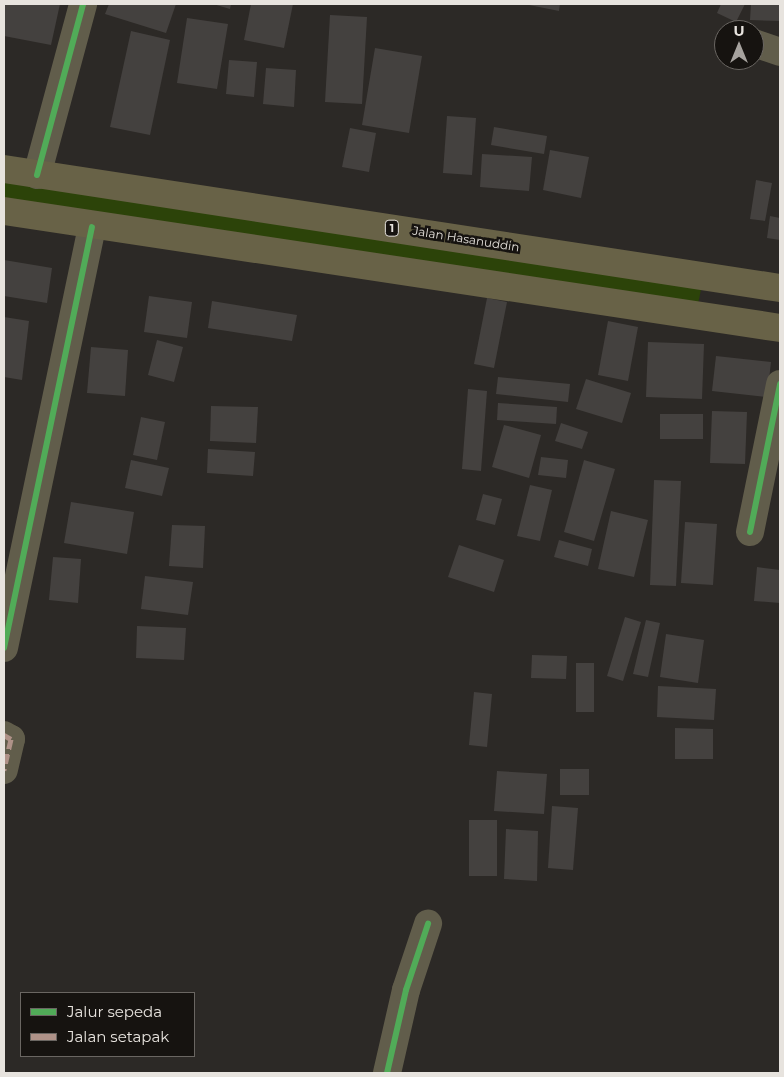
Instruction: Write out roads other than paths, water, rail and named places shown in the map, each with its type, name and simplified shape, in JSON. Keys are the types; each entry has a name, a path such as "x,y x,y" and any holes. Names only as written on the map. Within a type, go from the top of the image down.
{"highway":[{"name":"Jalan Hasanuddin","path":"4,169 780,288"},
{"path":"4,211 92,227 696,314 780,328"},
{"path":"696,314 704,275"}],"street":[{"path":"38,175 83,4"},
{"path":"764,46 780,52"},
{"path":"4,648 92,227"},
{"path":"750,532 780,384"},
{"path":"4,735 10,739 4,770"},
{"path":"387,1073 406,990 428,924"}]}
